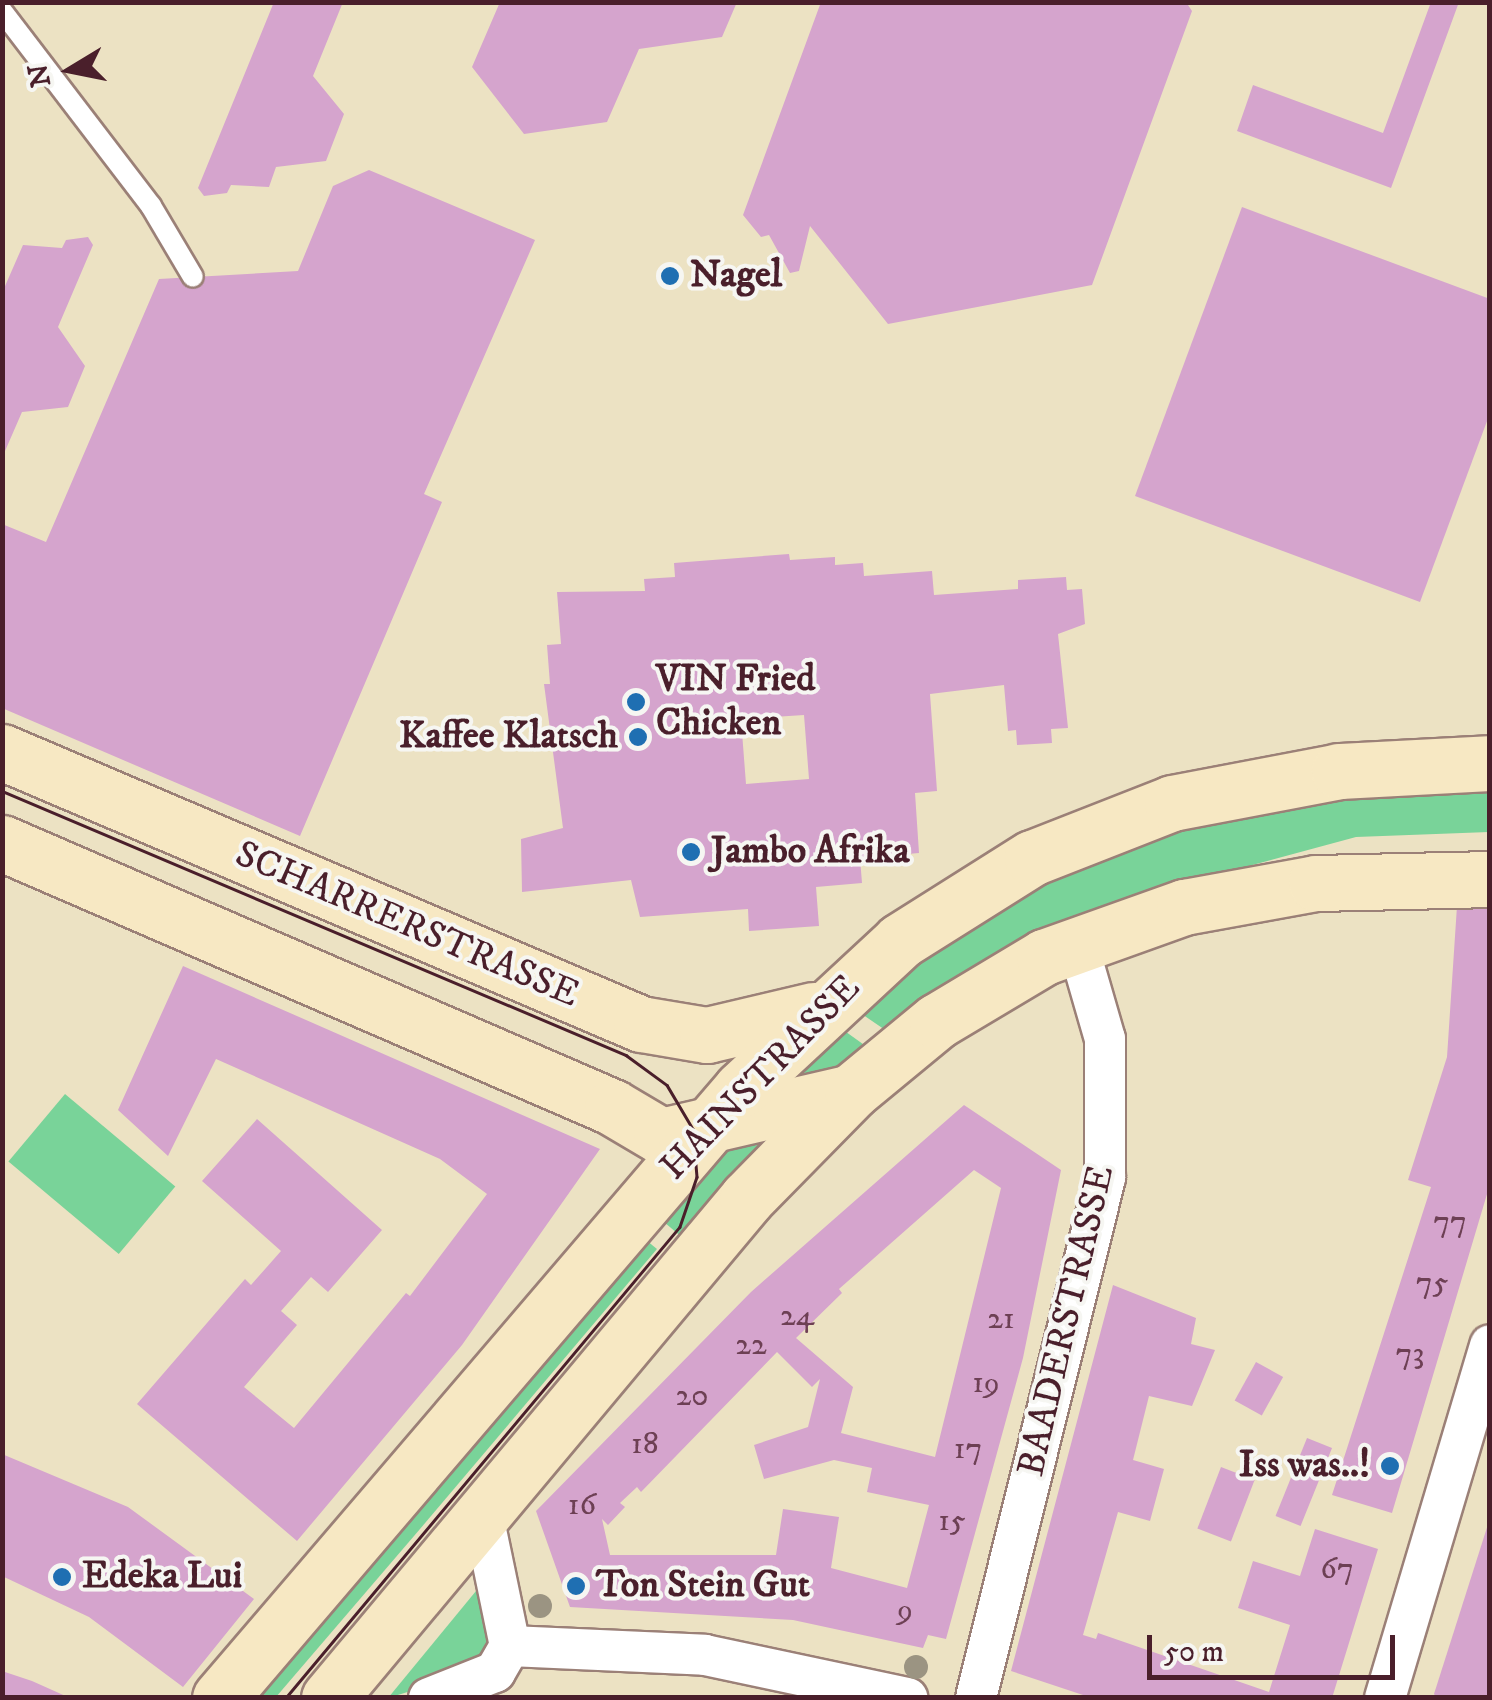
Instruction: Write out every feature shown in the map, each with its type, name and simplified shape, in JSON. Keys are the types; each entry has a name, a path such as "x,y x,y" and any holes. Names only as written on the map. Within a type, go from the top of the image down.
{"main road":[{"name":"SCHARRERSTRASSE","path":"2,752 642,1024 717,1034 821,1008"},
{"name":"HAINSTRASSE","path":"220,1698 681,1143 821,1008 964,896 1032,858 1138,814 1315,774 1490,763"},
{"path":"2,844 612,1106 681,1143 852,1091"},
{"name":"HAINSTRASSE","path":"329,1698 703,1247 852,1091 957,1007 1077,942 1163,912 1268,889 1490,879"}],"street":[{"name":"BAADERSTRASSE","path":"976,1698 1106,1166 1105,1039 1096,989 1077,942"},
{"path":"1385,1698 1490,1345"},
{"path":"429,1698 495,1672 510,1646 482,1511"},
{"path":"510,1646 705,1655 907,1698"}],"lane":[{"path":"2,11 151,206 193,277"}],"green space":[{"path":"1489,781 1489,832 1356,837 1204,878 894,1036 853,1008 1031,882 1225,808"},
{"path":"835,1024 874,1052 856,1066 771,1085"},
{"path":"65,1094 175,1187 119,1254 8,1161"},
{"path":"781,1128 690,1244 658,1217 727,1136"},
{"path":"641,1236 657,1249 420,1529 276,1697 249,1698"},
{"path":"490,1574 489,1667 388,1698"}],"building":[{"path":"274,2 343,2 313,76 344,114 326,161 276,167 269,187 231,185 227,193 204,196 198,188"},
{"path":"500,2 737,2 722,37 639,49 607,122 524,134 472,67"},
{"path":"821,2 1186,2 1192,11 1092,285 888,324 810,226 799,271 790,273 769,235 761,237 743,215"},
{"path":"1431,2 1459,2 1391,188 1237,131 1253,85 1383,133"},
{"path":"369,170 535,240 424,494 442,502 300,836 2,708 2,524 46,542 159,279 298,271 333,186"},
{"path":"1242,207 1490,299 1490,413 1420,602 1135,496"},
{"path":"88,237 93,245 58,327 85,366 68,407 22,412 2,458 2,293 23,245 62,248 66,240"},
{"path":"789,554 790,560 835,557 835,565 863,563 864,576 932,571 934,595 1018,589 1018,580 1066,577 1067,590 1082,589 1085,624 1058,634 1068,728 1051,729 1052,743 1017,745 1016,730 1008,731 1004,685 930,694 937,791 915,793 919,853 860,858 862,883 816,887 819,926 749,931 748,909 640,917 631,880 522,892 521,839 563,828 544,684 550,684 547,645 561,644 557,592 645,591 644,579 675,577 674,563","holes":["804,715 809,779 746,784 741,719"]},
{"path":"1457,906 1490,908 1490,1184 1392,1513 1332,1495 1431,1187 1408,1180 1447,1057"},
{"path":"183,966 600,1149 462,1345 297,1541 137,1404 245,1279 251,1285 281,1251 202,1181 257,1119 382,1230 328,1292 311,1277 281,1311 297,1325 244,1387 294,1428 406,1293 410,1296 487,1194 440,1159 216,1059 168,1156 118,1110"},
{"path":"964,1105 1061,1170 1023,1358 946,1639 928,1635 923,1648 793,1620 570,1607 536,1511 751,1292","holes":["974,1170 1001,1188 935,1457 841,1433 853,1387 796,1338 842,1293 839,1289","777,1352 812,1387 820,1379 808,1427 754,1445 764,1479 834,1460 872,1468 867,1492 929,1505 907,1588 831,1568 839,1517 783,1509 776,1555 610,1555 602,1519 608,1525 625,1507 620,1503 637,1487 641,1492"]},
{"path":"1113,1285 1196,1318 1191,1344 1215,1350 1192,1406 1149,1396 1133,1460 1164,1469 1150,1521 1118,1512 1083,1635 1096,1639 1098,1633 1269,1692 1290,1625 1238,1608 1253,1561 1300,1576 1315,1529 1378,1549 1332,1698 1092,1698 1011,1671"},
{"path":"1256,1362 1283,1377 1262,1416 1235,1400"},
{"path":"1307,1438 1332,1448 1301,1526 1276,1516"},
{"path":"2,1454 128,1507 254,1599 183,1687 89,1617 2,1576"},
{"path":"1221,1467 1255,1480 1231,1542 1197,1529"},
{"path":"1490,1518 1490,1698 1437,1698 1434,1694"},
{"path":"2,1671 32,1681 70,1698 2,1698"}],"tram line":[{"path":"2,791 626,1055 667,1085 693,1129 697,1177 680,1227 286,1698"}],"place":[{"name":"Nagel","path":"670,276"},
{"name":"VIN Fried Chicken","path":"636,702"},
{"name":"Kaffee Klatsch","path":"638,737"},
{"name":"Jambo Afrika","path":"691,852"},
{"name":"Iss was..!","path":"1390,1466"},
{"name":"Edeka Lui","path":"62,1577"},
{"name":"Ton Stein Gut","path":"576,1586"}]}
